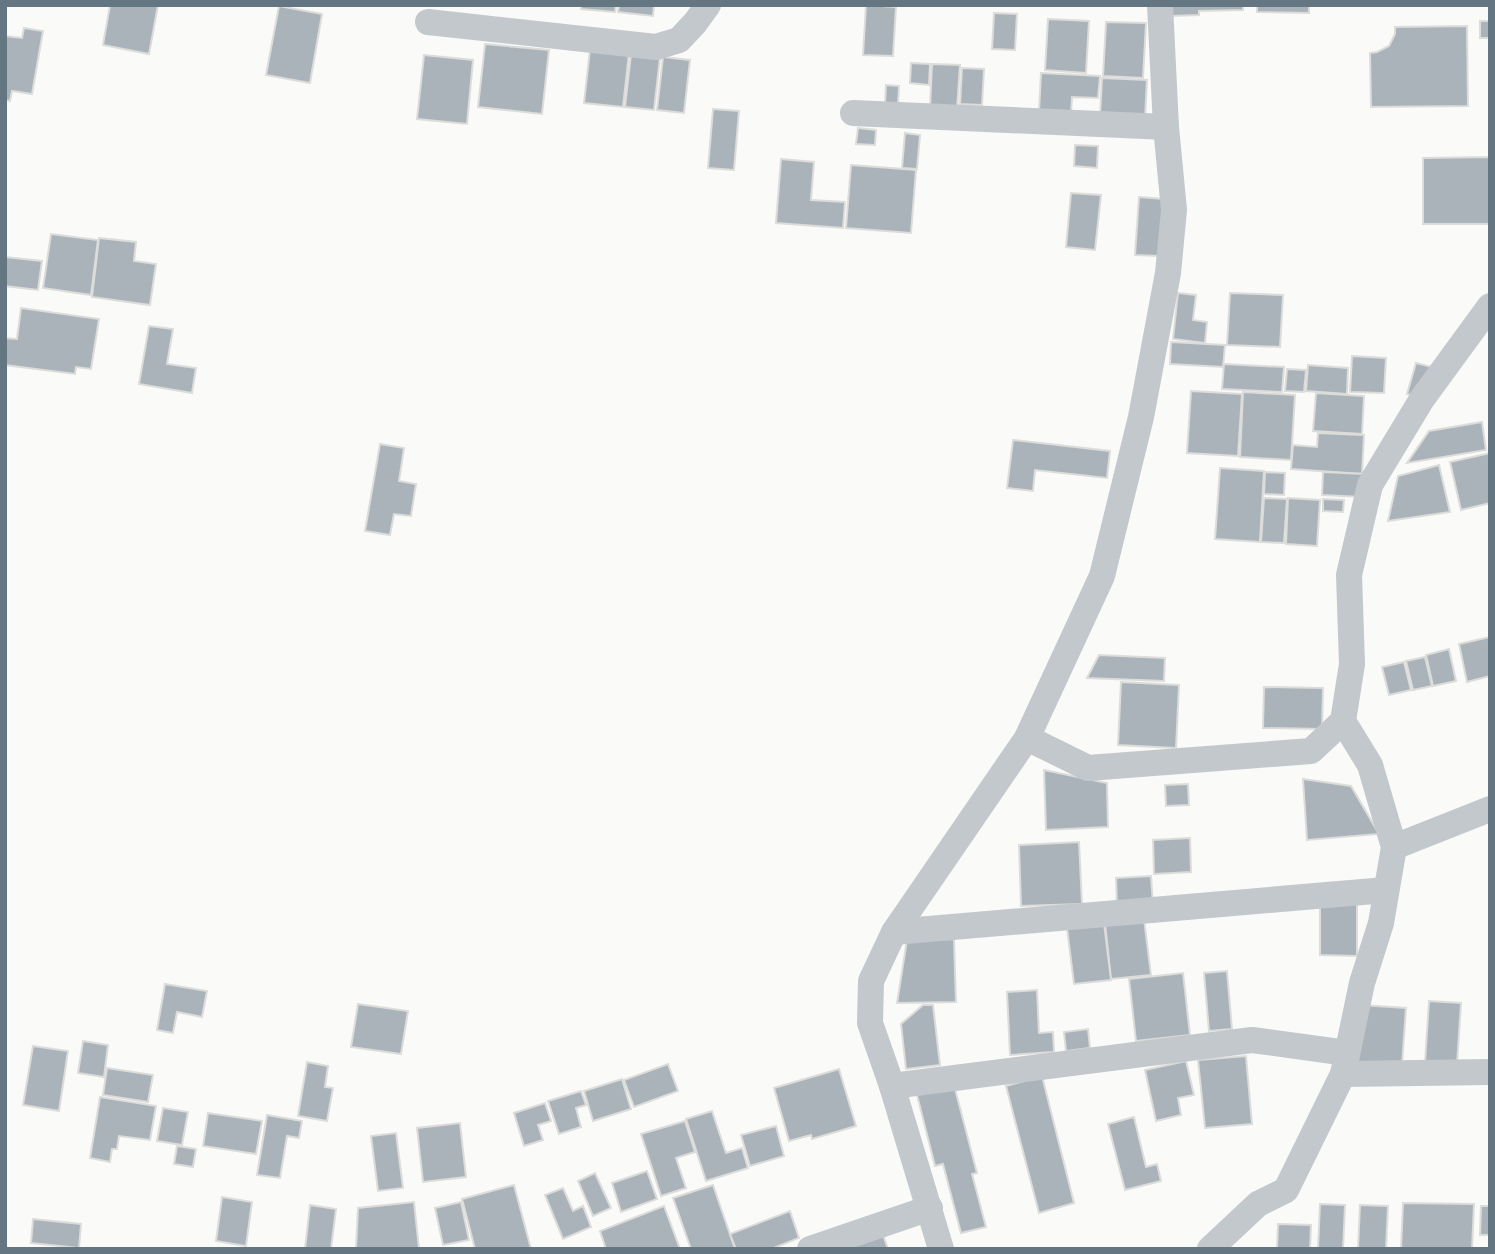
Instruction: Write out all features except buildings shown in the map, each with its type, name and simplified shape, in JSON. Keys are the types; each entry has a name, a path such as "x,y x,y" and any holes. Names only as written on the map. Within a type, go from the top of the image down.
{"street":[{"path":"428,22 656,47 679,40 708,5"},
{"path":"941,1249 892,1086 870,1023 871,981 894,932 1027,738 1102,576 1141,417 1168,273 1174,209 1166,127 1160,5"},
{"path":"853,113 1166,127"},
{"path":"1027,738 1087,768 1311,751 1343,721 1352,664 1349,575 1370,485 1422,400 1490,306"},
{"path":"1210,1249 1258,1204 1286,1190 1345,1063 1362,983 1381,923 1394,848 1370,765 1343,721"},
{"path":"1394,848 1490,809"},
{"path":"894,932 1386,890"},
{"path":"892,1086 1252,1040 1345,1063 1490,1072"},
{"path":"810,1249 930,1208"}]}
